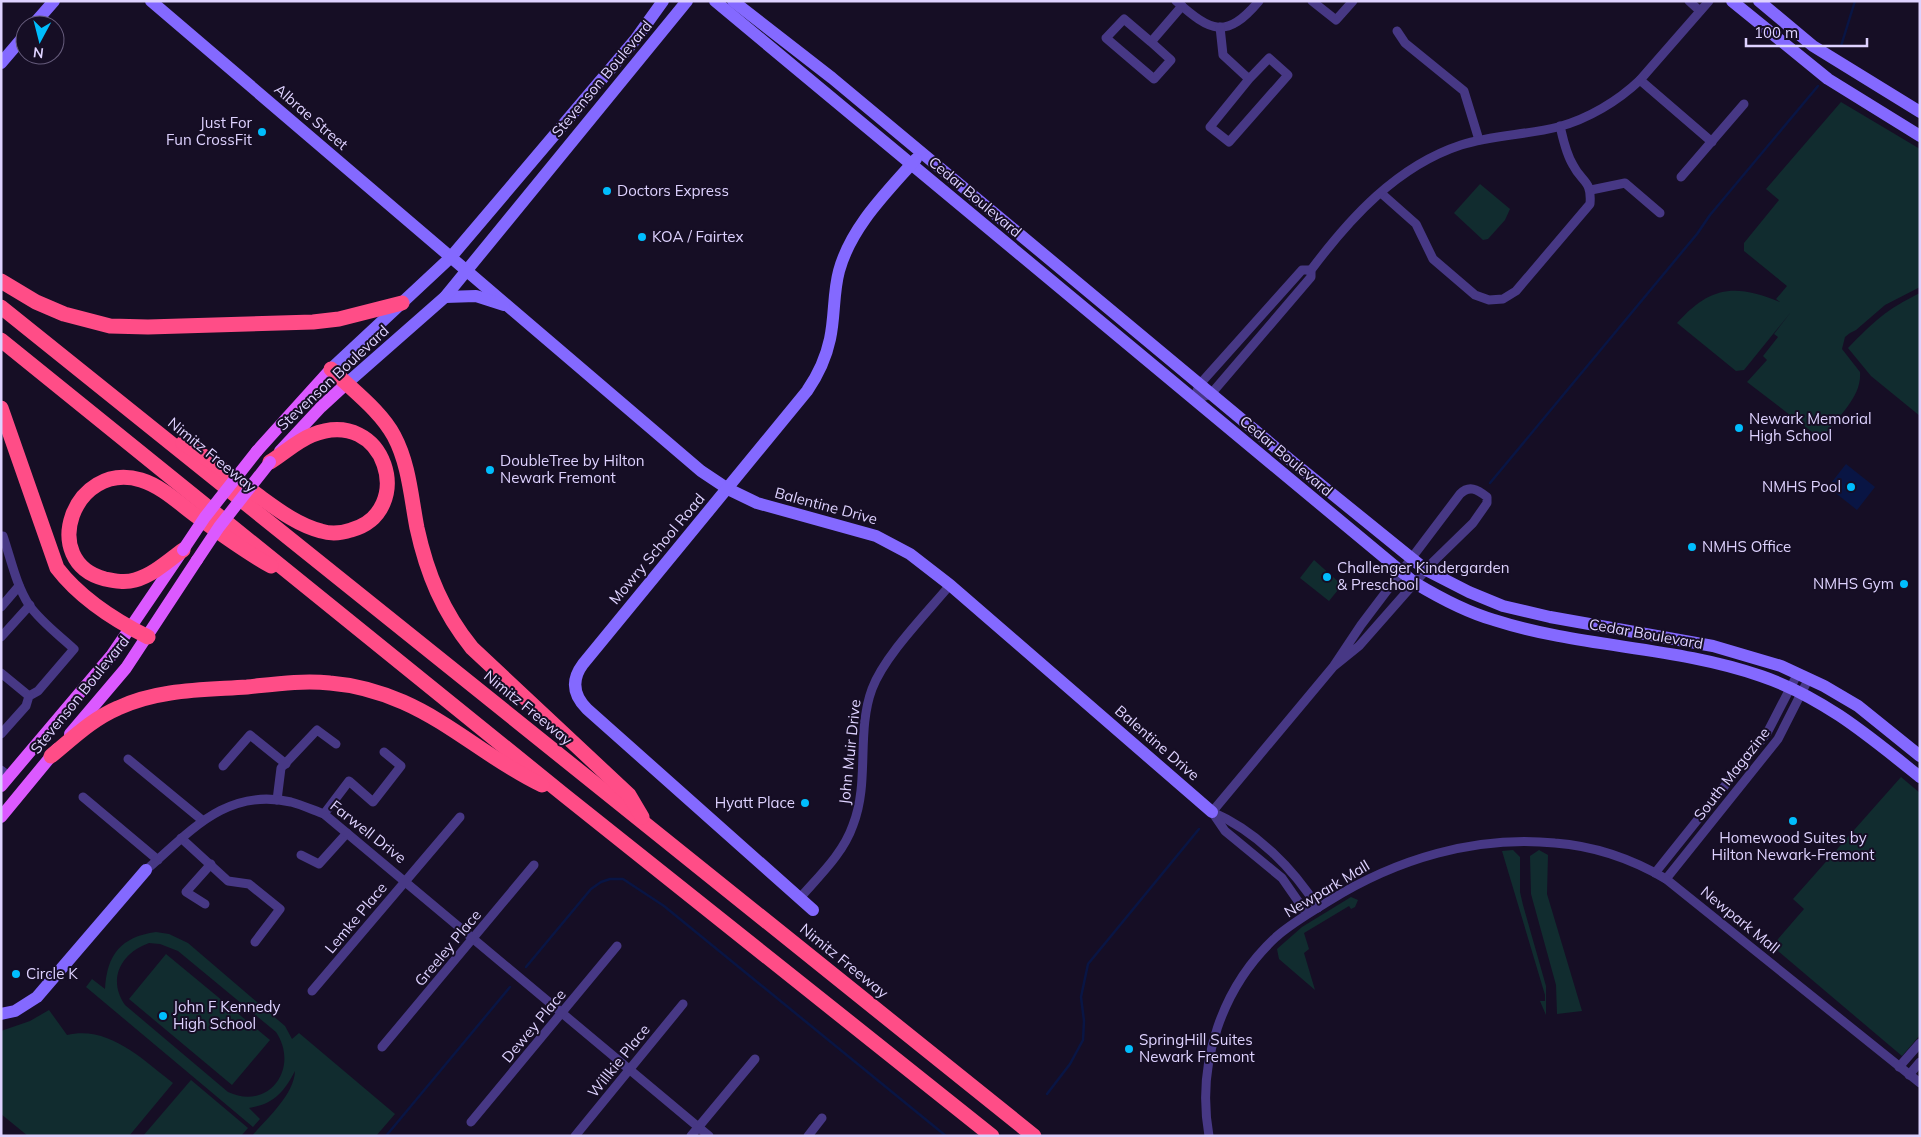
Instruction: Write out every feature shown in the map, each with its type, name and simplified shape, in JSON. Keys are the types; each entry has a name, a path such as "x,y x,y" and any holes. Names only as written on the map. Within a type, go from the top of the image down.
{"highway":[{"path":"1,281 36,302 64,314 110,326 148,327 313,322 339,319 402,303"},
{"name":"Nimitz Freeway","path":"1,308 1034,1136"},
{"path":"1,340 564,795 992,1136"},
{"path":"331,369 384,422 398,444 407,470 427,568 446,612 458,630 472,648 628,795 647,826"},
{"path":"124,406 195,450 284,514 322,532 342,532 359,528 375,516 384,499 388,483 386,466 378,450 363,437 346,430 312,436 270,462"},
{"path":"1,408 57,568 69,583 86,598 148,637"},
{"path":"183,550 151,573 134,581 119,582 98,577 84,568 74,554 69,537 70,519 78,502 90,488 106,480 122,478 141,480 160,490 238,547 320,596"},
{"path":"51,756 89,724 118,708 147,697 189,691 299,683 329,683 378,692 403,702 456,731 524,776 564,795"}],"main road":[{"path":"42,15 54,1"},
{"name":"Albrae Street","path":"151,1 451,257"},
{"name":"Stevenson Boulevard","path":"3,779 111,656 183,550 257,451 331,369 451,257 634,40 663,1"},
{"name":"Stevenson Boulevard","path":"1,817 126,668 219,527 270,462 301,427 346,384 445,297 687,1"},
{"name":"Cedar Boulevard","path":"715,1 1415,583 1477,614 1511,626 1710,662 1743,670 1796,690 1848,720 1920,777"},
{"path":"1732,1 1828,79 1920,136"},
{"path":"1745,1 1777,28 1789,28"},
{"path":"1759,1 1789,28 1839,64 1920,112"},
{"name":"Cedar Boulevard","path":"738,4 815,64 1410,559 1426,570 1461,589 1503,606 1550,617 1732,650 1804,675 1858,706 1920,756"},
{"path":"1,63 15,47"},
{"name":"Mowry School Road","path":"813,910 580,703 575,690 575,678 583,664 798,404 815,379 830,340 836,286 843,258 865,220 921,152"},
{"name":"Balentine Drive","path":"451,257 688,461 728,489 772,509 859,530 876,536 910,554 950,585 1212,812"},
{"path":"445,297 476,296 508,306"},
{"name":"Farwell Drive","path":"1,1014 15,1011 37,997 146,870"}],"street":[{"path":"1151,42 1179,4 1203,24 1220,27 1237,23 1259,1"},
{"path":"1312,1 1336,20 1352,1"},
{"path":"1689,1 1700,11"},
{"path":"1193,400 1212,394 1311,277 1311,270 1338,234 1411,167 1459,145 1560,126 1587,116 1630,89 1640,80 1708,1"},
{"path":"1124,19 1151,42 1171,60 1154,79 1106,38 1124,19"},
{"path":"1220,27 1224,56 1250,79"},
{"path":"1397,31 1405,43 1464,91 1479,140"},
{"path":"1268,58 1288,75 1229,142 1210,127 1250,79 1268,58"},
{"path":"1640,80 1712,142"},
{"path":"1681,177 1744,104"},
{"path":"1381,193 1416,224 1432,259 1474,295 1489,300 1503,299 1516,291 1583,215 1590,204 1591,190 1588,182 1573,167 1560,126"},
{"path":"1591,190 1625,183 1660,214"},
{"path":"1193,400 1200,384 1302,270 1311,270"},
{"path":"1212,812 1333,667 1400,572 1465,488 1473,488 1487,497 1487,503 1483,510 1426,570 1359,646 1333,667"},
{"path":"1,536 3,536 19,586 30,605 45,623 74,649 38,691 28,696"},
{"name":"John Muir Drive","path":"799,899 836,856 854,825 860,800 867,708 876,679 891,656 950,585"},
{"path":"1,607 19,586"},
{"path":"1,638 30,605"},
{"path":"1,673 28,696"},
{"name":"South Magazine","path":"1655,873 1758,746 1804,675"},
{"name":"South Magazine","path":"1666,879 1778,739 1796,690"},
{"path":"1,734 26,706 28,696"},
{"path":"277,800 281,768 317,730 336,744"},
{"path":"223,766 250,735 286,764"},
{"path":"324,814 349,781 373,802 401,766 384,752"},
{"path":"128,759 202,820"},
{"path":"83,797 158,860"},
{"name":"Farwell Drive","path":"146,870 202,820 228,806 253,801 277,800 292,802 324,814 709,1136"},
{"name":"Balentine Drive","path":"1212,812 1233,821 1291,869 1318,908"},
{"name":"Balentine Drive","path":"1212,812 1225,831 1282,878 1307,914"},
{"name":"Lemke Place","path":"312,991 460,817"},
{"path":"301,855 320,864 347,833"},
{"path":"181,838 228,881 249,884 280,909 255,942"},
{"name":"Newpark Mall","path":"1210,1136 1205,1098 1209,1058 1227,1002 1244,974 1262,951 1277,936 1307,914 1356,884 1393,867 1450,850 1495,843 1542,842 1582,846 1620,858 1666,879 1920,1083"},
{"path":"205,904 186,892 211,864"},
{"name":"Greeley Place","path":"382,1048 534,865"},
{"name":"Dewey Place","path":"471,1122 617,946"},
{"name":"Willkie Place","path":"575,1136 683,1004"},
{"path":"1899,1067 1920,1042"},
{"path":"691,1136 755,1059"},
{"path":"1909,1075 1920,1062"},
{"path":"808,1136 822,1118"}],"green space":[{"path":"1841,102 1920,149 1920,287 1885,305 1845,337 1842,349 1860,372 1860,381 1848,405 1825,434 1816,435 1747,382 1767,360 1763,356 1778,337 1774,334 1791,312 1744,370 1736,371 1677,323 1701,301 1725,292 1750,292 1780,302 1776,299 1787,286 1744,251 1744,243 1779,200 1766,189"},
{"path":"1480,184 1510,209 1505,220 1488,239 1483,240 1454,213"},
{"path":"1920,293 1920,416 1871,376 1848,348 1881,317"},
{"path":"1314,560 1342,585 1329,601 1300,578"},
{"path":"1901,777 1920,793 1920,1035 1902,1056 1772,946 1804,909 1793,899"},
{"path":"1513,850 1520,857 1520,892 1546,986 1546,1015 1540,1001 1545,1001 1545,995 1502,851"},
{"path":"1539,850 1548,855 1547,894 1582,1011 1557,1014 1556,985 1531,894 1530,856"},
{"path":"1351,897 1358,900 1355,907 1351,909 1349,906 1304,933 1309,949 1304,953 1315,990 1279,959 1277,949 1302,927"},
{"path":"156,932 169,934 188,943 285,1026 292,1039 299,1033 395,1114 376,1136 252,1136 285,1097 290,1089 295,1071 287,1085 277,1096 258,1106 249,1108 260,1119 253,1127 86,987 92,979 105,989 109,966 118,949 125,943 144,934","holes":["149,943 160,944 178,951 276,1032 283,1046 284,1059 282,1072 276,1083 268,1091 256,1096 243,1096 228,1092 125,1005 117,986 117,977 124,960 139,947"]},
{"path":"166,954 270,1040 232,1085 129,999"},
{"path":"49,1010 67,1035 82,1033 97,1035 111,1040 137,1055 173,1083 129,1136 28,1136 1,1114 1,1031 30,1021"},
{"path":"191,1080 248,1128 241,1136 143,1136"}],"shaded area":[{"name":"NMHS Pool","path":"1846,464 1875,487 1857,510 1828,487"}],"waterway":[{"path":"1841,46 1855,1"},
{"path":"1490,483 1818,86"},
{"path":"1047,1094 1070,1064 1083,1040 1084,1021 1081,997 1088,964 1199,829"},
{"path":"526,967 591,889 601,882 610,879 623,879 664,906 946,1136"},
{"path":"386,1136 510,987"}],"place":[{"name":"Just For Fun CrossFit","path":"262,132"},
{"name":"Doctors Express","path":"607,191"},
{"name":"KOA / Fairtex","path":"642,237"},
{"name":"Newark Memorial High School","path":"1739,428"},
{"name":"DoubleTree by Hilton Newark Fremont","path":"490,470"},
{"name":"NMHS Pool","path":"1851,487"},
{"name":"NMHS Office","path":"1692,547"},
{"name":"Challenger Kindergarden & Preschool","path":"1327,577"},
{"name":"NMHS Gym","path":"1904,584"},
{"name":"Hyatt Place","path":"805,803"},
{"name":"Homewood Suites by Hilton Newark-Fremont","path":"1793,821"},
{"name":"Circle K","path":"16,974"},
{"name":"John F Kennedy High School","path":"163,1016"},
{"name":"SpringHill Suites Newark Fremont","path":"1129,1049"}]}
